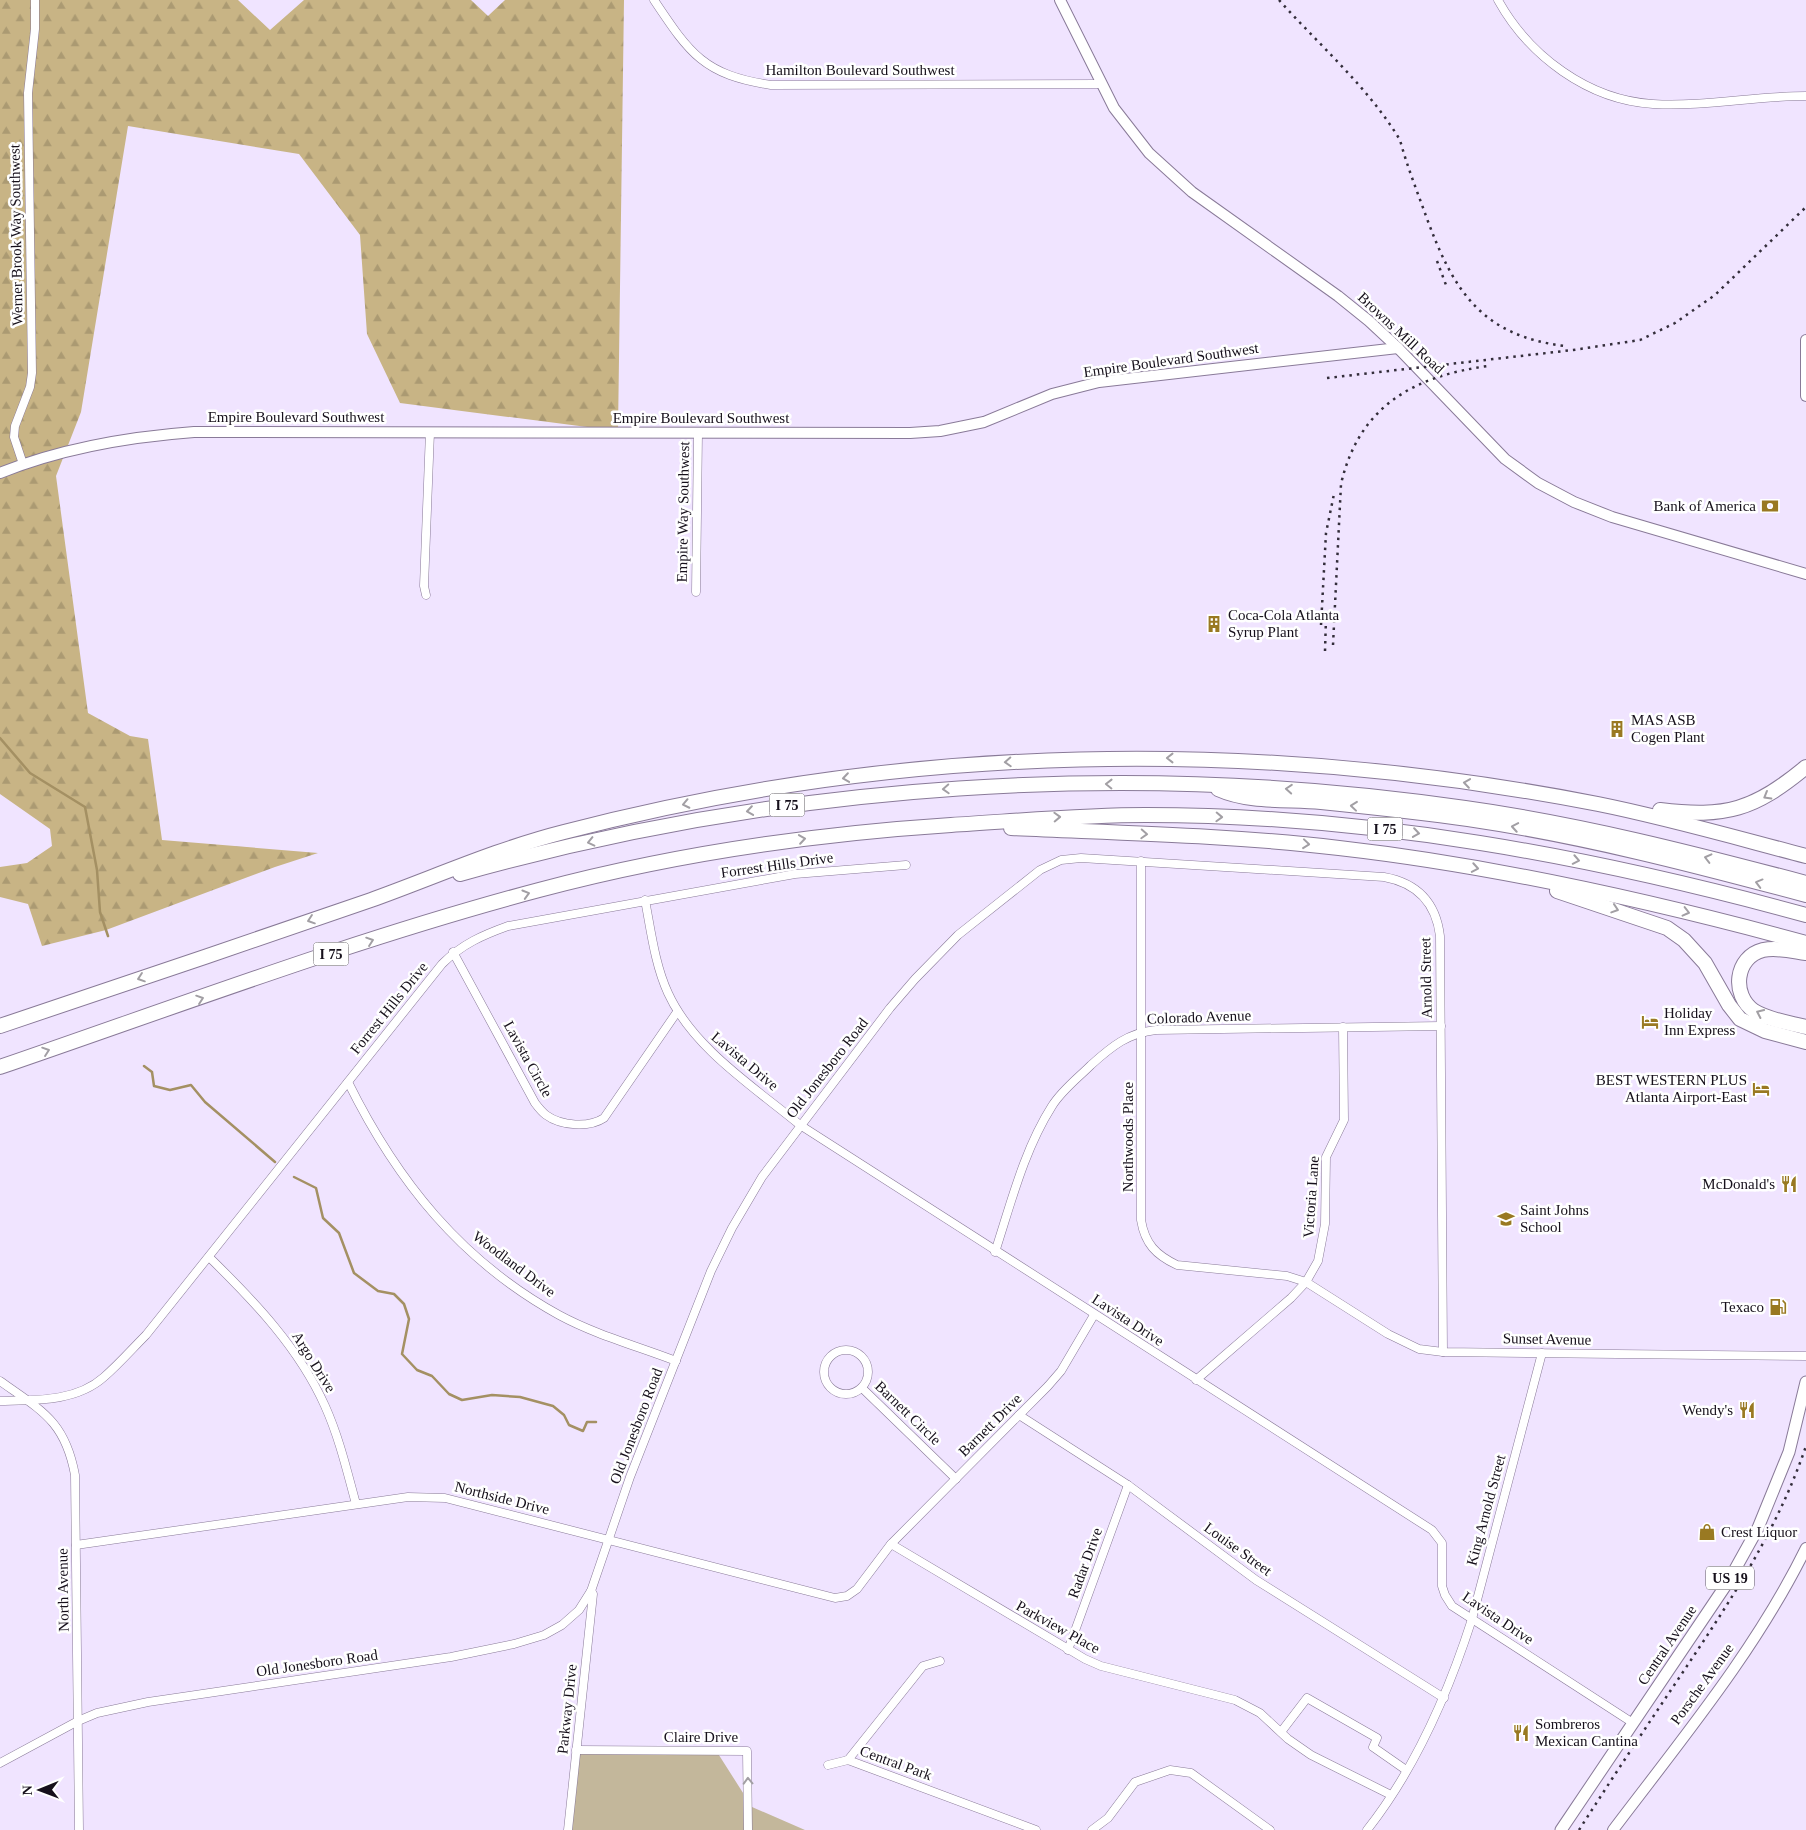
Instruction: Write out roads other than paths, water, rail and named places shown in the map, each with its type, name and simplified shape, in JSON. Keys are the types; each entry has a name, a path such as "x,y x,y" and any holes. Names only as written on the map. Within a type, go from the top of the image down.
{"highway":[{"path":"374,898 513,846 608,821 705,800 867,775 967,765 1067,759 1171,758 1303,764 1388,772 1484,785 1602,805 1806,856"},
{"path":"1602,805 1691,813 1720,812 1760,800 1779,789 1806,767"},
{"name":"I 75","path":"0,1026 374,898 512,860 683,821 835,799 920,790 1082,784 1210,785 1337,793 1474,809 1587,829 1806,883"},
{"path":"1210,785 1234,796 1322,802 1449,817 1583,839 1662,856 1806,896"},
{"name":"I 75","path":"0,1067 401,931 541,890 668,861 838,834 1052,817 1149,815 1267,819 1385,829 1493,844 1672,881 1806,916"},
{"path":"956,825 1290,842 1440,861 1639,900 1806,943"},
{"path":"1502,872 1646,919 1667,928 1684,940 1705,963 1729,1005 1740,1019 1765,1030 1806,1042"},
{"path":"1806,953 1774,949 1756,953 1744,962 1738,978 1742,996 1752,1010 1806,1027"}],"main road":[{"name":"Central Avenue","path":"1561,1830 1728,1582 1758,1528 1788,1452 1806,1382"}],"street":[{"name":"Werner Brook Way Southwest","path":"23,464 14,436 15,426 30,387 32,373 28,92 35,30 35,0"},
{"name":"Hamilton Boulevard Southwest","path":"654,0 680,38 695,55 715,69 741,80 771,85 1100,84"},
{"name":"Browns Mill Road","path":"1060,0 1100,84 1130,132 1169,173 1338,296 1398,348 1506,459 1538,483 1574,502 1612,517 1806,574"},
{"path":"1498,0 1523,37 1546,60 1569,76 1596,90 1625,99 1652,104 1682,104 1806,96"},
{"path":"1806,340 1806,396"},
{"name":"Empire Boulevard Southwest","path":"0,473 61,452 107,442 150,435 194,432 910,433 940,431 984,422 1052,394 1099,382 1398,348"},
{"path":"426,595 424,586 430,432"},
{"name":"Empire Way Southwest","path":"696,592 698,433"},
{"name":"Old Jonesboro Road","path":"0,1763 78,1721 97,1713 148,1702 451,1657 514,1644 544,1635 562,1625 579,1610 591,1591 676,1360 711,1272 732,1228 762,1177 800,1125 915,979 958,935 1002,898 1040,870 1061,860 1081,858 1141,861"},
{"name":"Arnold Street","path":"1141,861 1384,877 1409,885 1428,901 1439,925 1443,1352"},
{"name":"Northwoods Place","path":"1141,861 1141,1220 1143,1233 1149,1245 1161,1258 1177,1265 1287,1276 1306,1282"},
{"name":"Forrest Hills Drive","path":"0,1401 71,1395 103,1378 146,1335 453,952 476,937 508,926 795,874 906,865"},
{"name":"Lavista Drive","path":"645,900 660,974 677,1012 706,1047 800,1125 995,1252 1432,1530 1442,1543 1442,1586 1445,1596 1452,1606 1634,1723"},
{"name":"Lavista Circle","path":"453,952 535,1104 546,1115 560,1122 590,1125 604,1118 677,1012"},
{"name":"Colorado Avenue","path":"995,1252 1024,1166 1052,1106 1066,1088 1110,1047 1125,1038 1142,1032 1441,1026"},
{"name":"Victoria Lane","path":"1196,1380 1291,1298 1306,1282 1318,1261 1324,1239 1326,1157 1344,1120 1344,1027"},
{"name":"Woodland Drive","path":"348,1082 370,1127 401,1175 438,1220 480,1260 561,1316 676,1360"},
{"name":"Argo Drive","path":"209,1257 265,1314 312,1382 325,1406 338,1441 356,1504"},
{"name":"Sunset Avenue","path":"1306,1282 1388,1334 1419,1349 1443,1352 1806,1356"},
{"name":"Barnett Drive","path":"891,1544 1060,1372 1094,1315"},
{"name":"Barnett Circle","path":"847,1350 861,1355 868,1367 869,1374 862,1388 849,1394 835,1391 826,1380 825,1366 833,1354 847,1350"},
{"name":"King Arnold Street","path":"1367,1830 1391,1796 1444,1698 1472,1619 1542,1353"},
{"name":"North Avenue","path":"0,1381 28,1400 55,1424 71,1452 76,1475 79,1830"},
{"name":"Barnett Circle","path":"862,1388 956,1479"},
{"name":"Louise Street","path":"1019,1415 1128,1485 1256,1580 1444,1698"},
{"name":"Radar Drive","path":"1068,1650 1128,1485"},
{"name":"Northside Drive","path":"76,1545 408,1497 445,1498 835,1598 847,1596 857,1589 891,1544"},
{"name":"Parkview Place","path":"891,1544 1068,1650 1101,1666 1229,1698 1248,1705 1312,1755 1391,1796"},
{"name":"Porsche Avenue","path":"1613,1830 1746,1650 1806,1548"},
{"name":"Parkway Drive","path":"568,1830 593,1594 591,1591"},
{"name":"Central Park","path":"940,1660 923,1666 848,1760 1036,1830"},
{"path":"1281,1732 1307,1698 1377,1738 1373,1747 1406,1770"},
{"name":"Claire Drive","path":"576,1750 746,1751 748,1830"},
{"path":"828,1765 848,1760"},
{"path":"1092,1830 1108,1818 1135,1782 1170,1770 1191,1773 1270,1830"}],"waterway":[{"path":"0,738 30,773 85,807 97,870 100,912 108,936"},
{"path":"144,1066 152,1072 154,1086 170,1090 191,1085 205,1102 275,1162"},
{"path":"294,1177 316,1188 323,1218 339,1233 354,1273 378,1291 394,1294 404,1304 409,1319 402,1354 417,1370 432,1376 449,1394 462,1400 492,1395 520,1397 553,1406 564,1415 569,1425 583,1431 587,1422 596,1422"}],"railway":[{"path":"1279,0 1343,67 1373,102 1400,140 1436,242 1447,266 1474,305 1491,320 1512,332 1536,341 1565,346"},
{"path":"1327,378 1573,350 1640,340 1675,323 1715,295 1806,207"},
{"path":"1437,261 1446,285"},
{"path":"1333,645 1341,484 1349,457 1361,434 1376,415 1414,387 1436,378 1488,366"},
{"path":"1321,625 1326,533 1334,494"},
{"path":"1325,651 1326,618"},
{"path":"1579,1830 1714,1625 1749,1568 1781,1508 1806,1446"}],"place":[{"name":"Bank of America","path":"1770,506"},
{"name":"Coca-Cola Atlanta Syrup Plant","path":"1214,624"},
{"name":"MAS ASB Cogen Plant","path":"1617,729"},
{"name":"Holiday Inn Express","path":"1650,1022"},
{"name":"BEST WESTERN PLUS Atlanta Airport-East","path":"1761,1089"},
{"name":"McDonald's","path":"1789,1184"},
{"name":"Saint Johns School","path":"1506,1219"},
{"name":"Texaco","path":"1778,1307"},
{"name":"Wendy's","path":"1747,1410"},
{"name":"Crest Liquor","path":"1707,1532"},
{"name":"Sombreros Mexican Cantina","path":"1521,1733"}]}
